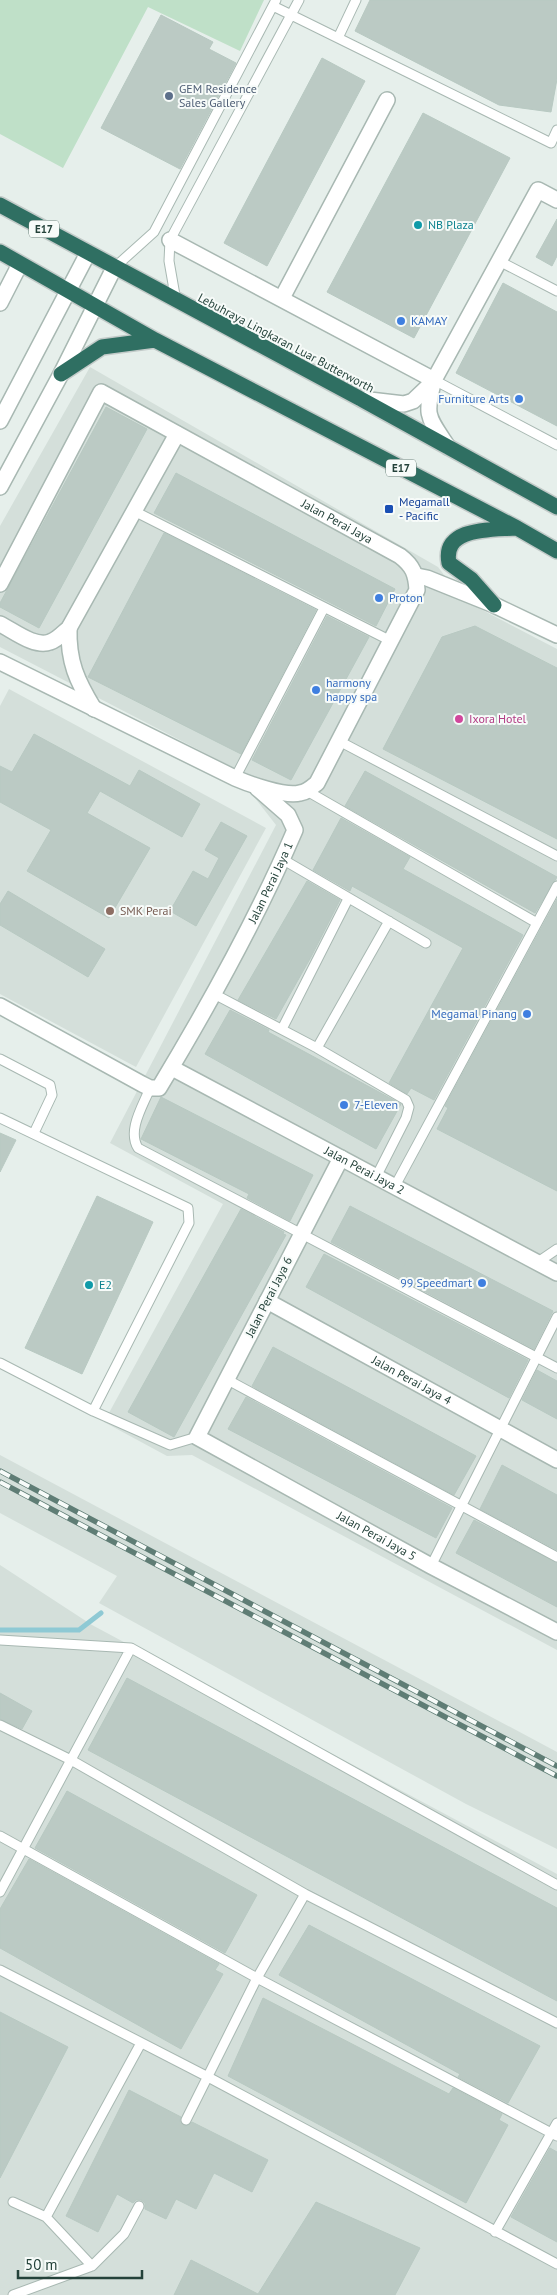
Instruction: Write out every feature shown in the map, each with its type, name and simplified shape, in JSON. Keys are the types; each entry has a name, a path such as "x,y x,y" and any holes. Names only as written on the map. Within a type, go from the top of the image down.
{"highway":[{"name":"Lebuhraya Lingkaran Luar Butterworth","path":"0,205 114,268 359,398 557,508"},
{"name":"E17","path":"0,252 154,340 517,528 557,551"},
{"path":"61,374 102,347 154,340"},
{"path":"494,605 471,579 449,563 447,552 452,542 462,535 480,530 517,528"}],"street":[{"path":"282,298 386,100"},
{"path":"448,447 428,413 428,404 434,380 538,190 557,200"},
{"path":"170,240 434,380"},
{"path":"0,420 70,291 88,253"},
{"path":"0,303 20,264"},
{"path":"0,487 61,374 114,268"},
{"path":"359,398 404,404 413,401 434,380"},
{"name":"Jalan Perai Jaya","path":"0,584 101,392 400,556 410,564 416,576"},
{"path":"0,624 34,642 44,644 52,642 69,628 177,434"},
{"path":"0,662 235,778 256,787 297,794 307,791 317,783 417,590 416,576 427,578 494,605 557,635"},
{"path":"69,628 68,646 72,668 94,710"},
{"name":"Jalan Perai Jaya 1","path":"150,1088 159,1088 214,994 295,830 288,815 256,787"},
{"path":"0,1006 150,1088"},
{"name":"Jalan Perai Jaya 2","path":"172,1068 557,1273"},
{"name":"Jalan Perai Jaya 6","path":"197,1437 341,1158"},
{"name":"Jalan Perai Jaya 4","path":"267,1301 557,1460"},
{"name":"Jalan Perai Jaya 5","path":"197,1437 431,1566 557,1632"}],"lane":[{"path":"176,301 169,260 170,240 299,0"},
{"path":"338,38 356,0"},
{"path":"114,268 154,232 274,3 291,15 551,143 557,130"},
{"path":"499,261 557,291"},
{"path":"434,380 557,445"},
{"path":"134,511 391,641"},
{"path":"235,778 324,608"},
{"path":"339,741 557,856"},
{"path":"307,791 537,923"},
{"path":"282,859 426,943"},
{"path":"395,1186 557,886"},
{"path":"282,1029 348,899"},
{"path":"318,1048 389,922"},
{"path":"214,994 318,1048 406,1100 408,1107 406,1118 376,1177"},
{"path":"0,1059 50,1085 52,1089 52,1095 34,1134"},
{"path":"150,1088 133,1131 134,1141 138,1148 557,1368"},
{"path":"0,1118 188,1208 189,1223 93,1411"},
{"path":"538,1262 557,1249"},
{"path":"431,1566 557,1317"},
{"path":"0,1363 93,1411 170,1445 197,1437"},
{"path":"226,1379 557,1557"},
{"path":"0,1640 131,1648 557,1885"},
{"path":"0,1892 131,1648"},
{"path":"0,1725 71,1760 305,1894 557,2023"},
{"path":"0,1836 257,1978 554,2135"},
{"path":"186,2120 257,1978 305,1894"},
{"path":"0,1970 208,2077 557,2264"},
{"path":"46,2217 141,2043"},
{"path":"495,2232 554,2135 557,2123"},
{"path":"13,2202 46,2217 92,2266"},
{"path":"13,2295 92,2266 124,2234 139,2206"}],"shaded area":[{"path":"90,367 438,567 463,600 557,649 557,1650 192,1455 167,1456 104,1422 223,1204 110,1143 276,825 230,766 0,647 0,526"},
{"name":"SMK Perai","path":"9,689 266,828 136,1067 0,994 0,706"},
{"path":"0,1455 557,1752 557,1849 466,1804 99,1603 117,1576 0,1513"},
{"path":"0,1565 92,1625 557,1874 557,2295 0,2295"}],"green space":[{"path":"0,0 264,0 240,51 148,7 63,168 0,134"}],"building":[{"path":"370,0 557,0 557,79 551,112 499,105 355,31"},
{"name":"GEM Residence Sales Gallery","path":"161,15 213,42 209,49 236,63 180,169 101,128"},
{"path":"322,58 365,81 267,266 224,243"},
{"name":"NB Plaza","path":"423,113 510,158 414,338 327,292"},
{"path":"557,219 557,256 552,266 536,257"},
{"path":"503,283 557,312 557,426 456,373"},
{"path":"106,407 147,429 39,628 0,607 0,603"},
{"path":"176,473 395,589 376,626 154,513"},
{"path":"164,533 316,610 241,754 88,677"},
{"path":"327,616 369,637 291,780 252,760"},
{"path":"475,626 557,668 557,839 383,749 442,637"},
{"path":"34,734 130,786 139,770 200,804 182,837 100,791 87,813 150,848 109,918 27,871 51,830 0,802 0,766 12,772"},
{"path":"365,771 557,877 535,913 345,806"},
{"path":"341,818 410,857 403,869 523,935 434,1100 411,1088 407,1094 389,1083 463,948 352,886 350,891 313,870"},
{"path":"221,822 247,836 196,926 170,911 193,871 208,879 219,858 205,850"},
{"path":"307,881 340,900 276,1019 238,1000"},
{"path":"8,891 105,949 88,977 0,925 0,904"},
{"name":"Megamal Pinang","path":"557,899 557,1191 437,1129 448,1108 445,1106"},
{"path":"230,1010 401,1104 376,1149 205,1054"},
{"path":"161,1097 313,1175 290,1221 247,1198 249,1194 141,1139"},
{"path":"0,1133 16,1140 0,1172"},
{"name":"E2","path":"97,1196 153,1222 82,1374 25,1348"},
{"path":"350,1206 553,1311 534,1349 331,1242"},
{"path":"241,1209 284,1232 283,1234 286,1235 174,1437 128,1412"},
{"path":"324,1254 528,1360 509,1398 306,1287"},
{"path":"273,1347 476,1456 454,1495 252,1386"},
{"path":"537,1370 557,1381 557,1419 522,1400"},
{"path":"246,1397 452,1508 436,1538 228,1429"},
{"path":"502,1465 557,1495 557,1550 480,1509"},
{"path":"474,1520 557,1563 557,1607 456,1553"},
{"path":"127,1678 557,1908 557,2001 88,1750"},
{"path":"0,1693 32,1711 22,1729 0,1719"},
{"path":"67,1791 257,1895 225,1953 35,1848"},
{"path":"29,1859 219,1964 215,1970 223,1974 181,2049 0,1948 0,1909"},
{"path":"309,1925 540,2046 508,2103 458,2077 460,2074 279,1975"},
{"path":"263,1998 449,2094 453,2088 502,2114 499,2120 508,2125 466,2203 228,2076"},
{"path":"0,2012 68,2047 0,2178"},
{"path":"129,2090 181,2117 180,2121 184,2126 192,2122 268,2160 252,2192 214,2173 196,2209 176,2199 166,2219 145,2209 145,2203 141,2200 136,2200 133,2203 117,2194 98,2232 66,2216"},
{"path":"550,2148 557,2152 557,2242 511,2217"},
{"path":"316,2202 420,2248 395,2295 174,2295 191,2260 258,2294"}],"waterway":[{"path":"0,1630 79,1630 101,1613"}],"railway":[{"path":"0,1471 557,1766"},
{"path":"0,1482 557,1776"}],"place":[{"name":"GEM Residence Sales Gallery","path":"169,96"},
{"name":"NB Plaza","path":"418,225"},
{"name":"KAMAY","path":"401,321"},
{"name":"Furniture Arts","path":"519,399"},
{"name":"Megamall - Pacific","path":"389,509"},
{"name":"Proton","path":"379,598"},
{"name":"harmony happy spa","path":"316,690"},
{"name":"Ixora Hotel","path":"459,719"},
{"name":"SMK Perai","path":"110,911"},
{"name":"Megamal Pinang","path":"527,1014"},
{"name":"7-Eleven","path":"344,1105"},
{"name":"99 Speedmart","path":"482,1283"},
{"name":"E2","path":"89,1285"}]}
